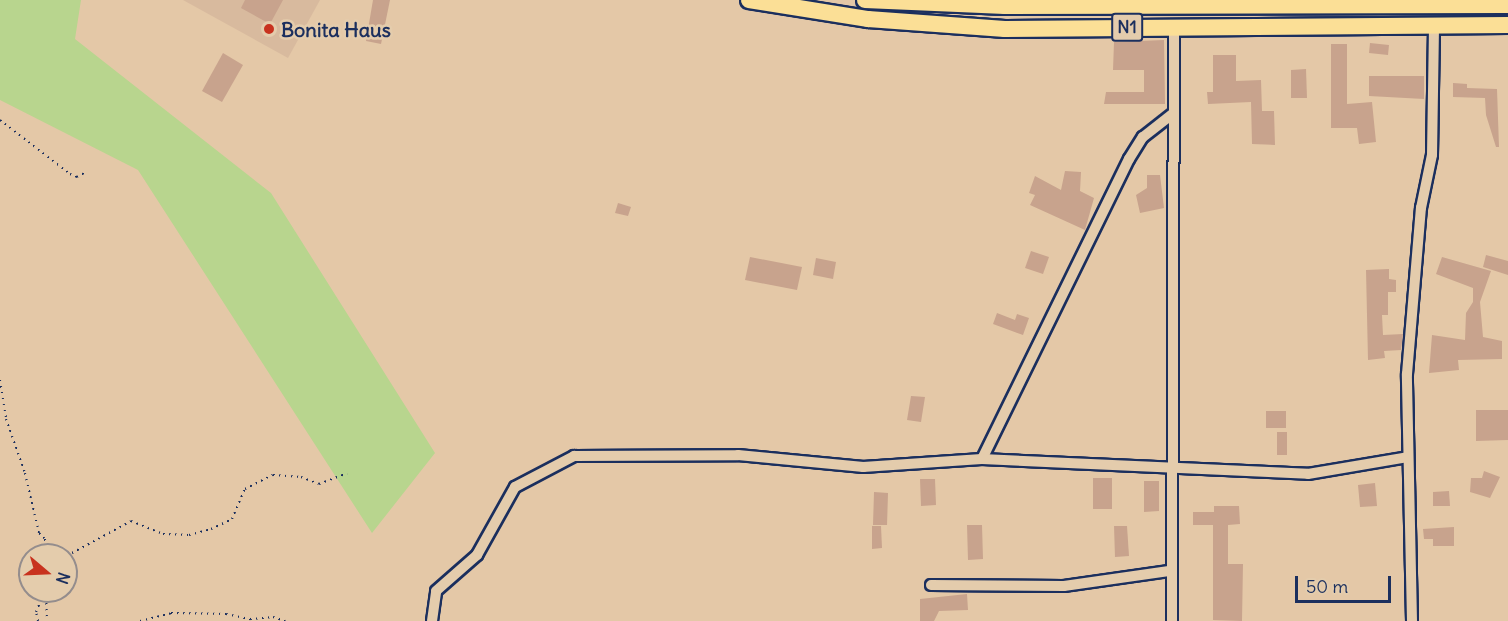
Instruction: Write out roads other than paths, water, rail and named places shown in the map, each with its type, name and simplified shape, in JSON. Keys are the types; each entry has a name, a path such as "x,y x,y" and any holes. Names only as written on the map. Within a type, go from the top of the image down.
{"highway":[{"name":"N1","path":"749,0 868,19 1005,29 1508,26"},
{"name":"N1","path":"865,0 1280,7 1433,3 1508,5"},
{"path":"1280,7 1280,26"}],"street":[{"path":"1412,621 1408,349 1420,208 1432,155 1434,25"},
{"path":"1172,621 1169,571 1172,471 1171,115 1174,27"},
{"path":"982,459 1129,159 1143,137 1171,115"},
{"path":"432,621 436,591 477,555 515,487 574,456 738,455 863,467 982,459 1172,471 1308,474 1408,457"},
{"path":"931,585 1073,586 1169,571"}],"place":[{"name":"Bonita Haus","path":"269,29"}]}
